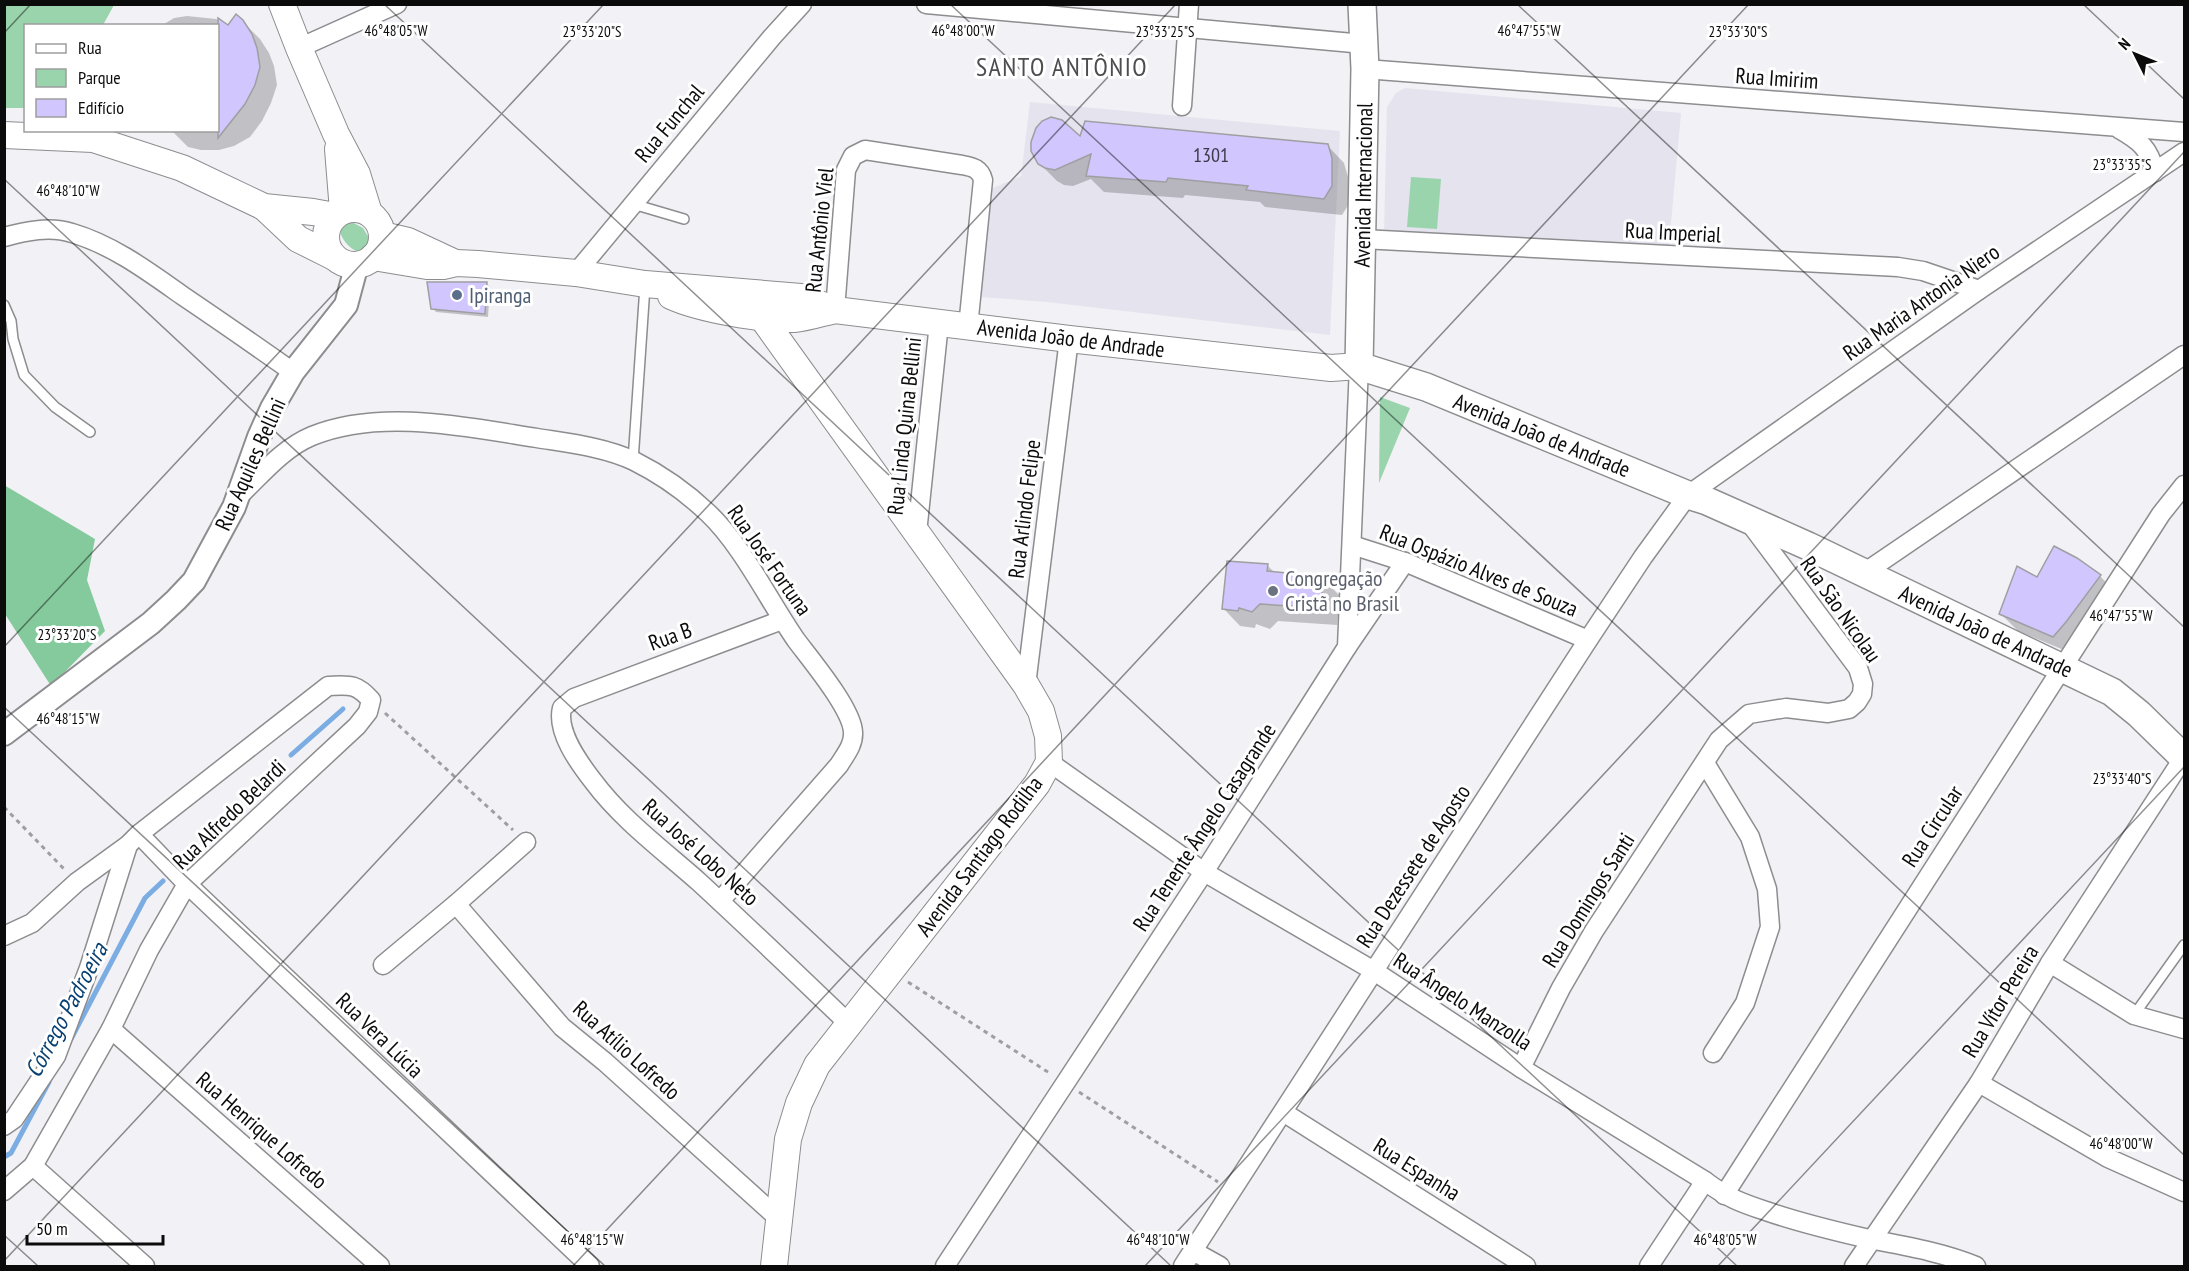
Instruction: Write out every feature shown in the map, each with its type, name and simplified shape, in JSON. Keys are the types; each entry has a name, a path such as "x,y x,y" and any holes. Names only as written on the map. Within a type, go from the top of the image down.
{"main road":[{"path":"282,4 336,134 357,174 363,245"},
{"name":"Avenida Internacional","path":"1359,366 1365,57 1362,4"},
{"path":"336,134 339,214 326,232 326,241 363,245"},
{"path":"4,135 73,137 93,139 119,146 182,168 264,207 298,239 363,245"},
{"path":"264,207 339,214 361,210 363,245"},
{"name":"Avenida João de Andrade","path":"363,245 436,266 456,263 576,273 645,284 792,296 827,307 968,327 1331,368 1359,366 1426,387 1746,518 1864,573 2112,692 2184,757"},
{"name":"Avenida João de Andrade","path":"645,284 687,303 761,316 795,319 827,307"},
{"name":"Avenida Santiago Rodilha","path":"761,316 1026,685 1041,711 1048,736 1049,762 1037,784 818,1065 799,1103 788,1139 774,1266"},
{"path":"785,350 788,327 795,319"}],"street":[{"path":"299,48 397,4"},
{"name":"Rua Funchal","path":"576,273 802,4"},
{"path":"926,4 1188,28 1365,57"},
{"path":"1182,106 1189,4"},
{"name":"Rua Imirim","path":"1365,57 2184,132"},
{"path":"2116,127 2136,138 2144,147 2155,172"},
{"name":"Rua Antônio Viel","path":"827,307 846,170 853,156 865,150 962,165 978,170 981,174 983,180 968,327"},
{"name":"Rua Maria Antonia Niero","path":"1688,495 1979,290 2184,152"},
{"path":"4,237 25,231 45,229 70,232 100,244 148,272 293,372"},
{"name":"Rua Imperial","path":"1362,239 1898,267 1923,271 1979,290"},
{"name":"Rua Aquiles Bellini","path":"4,734 151,622 194,581 239,496 259,437 272,408 293,372 346,305 363,245"},
{"name":"Rua Linda Quina Bellini","path":"917,533 939,323"},
{"name":"Rua Arlindo Felipe","path":"1026,685 1069,339"},
{"path":"1864,573 2184,354"},
{"name":"Rua Tenente Ângelo Casagrande","path":"945,1266 1204,872 1347,647 1359,366"},
{"name":"Rua José Fortuna","path":"239,496 294,445 313,435 338,428 379,422 420,423 474,428 594,449 633,460 672,485 709,513 729,536 782,620 849,716 853,732 850,748 839,765 720,901"},
{"name":"Rua Circular","path":"1724,1196 2062,667 2162,514 2184,485"},
{"name":"Rua Dezessete de Agosto","path":"1183,1266 1588,640 1643,557 1688,495"},
{"name":"Rua São Nicolau","path":"1705,763 1719,740 1749,714 1786,708 1828,713 1840,711 1849,709 1862,694 1863,684 1858,668 1746,518"},
{"name":"Rua Ospázio Alves de Souza","path":"1352,545 1405,562 1588,640"},
{"path":"1347,647 1405,562"},
{"name":"Rua B","path":"574,698 782,620"},
{"path":"4,936 32,923 77,882 134,840 328,686 350,685 361,689 371,700"},
{"name":"Rua José Lobo Neto","path":"574,698 562,708 561,724 570,745 592,780 613,805 720,901 849,1024"},
{"name":"Rua Alfredo Belardi","path":"4,1191 33,1166 111,1029 149,950 187,884 357,726 368,712 371,700"},
{"name":"Rua Vítor Pereira","path":"1854,1266 1979,1083 2050,963 2184,757"},
{"name":"Rua Ângelo Manzolla","path":"1049,762 1204,872 1374,971 1521,1068 1705,1181 1724,1196 1794,1221 1901,1244 1976,1266"},
{"path":"1705,763 1750,837 1767,889 1770,927 1745,1003 1713,1053"},
{"name":"Rua Domingos Santi","path":"1521,1068 1561,988 1594,931 1705,763"},
{"path":"4,1126 14,1119 56,1056 134,840"},
{"name":"Rua Vera Lúcia","path":"134,840 187,884 590,1266"},
{"path":"383,965 526,842"},
{"name":"Rua Atílio Lofredo","path":"456,904 562,1027 605,1062 778,1218"},
{"path":"2050,963 2134,1015 2184,1029"},
{"name":"Rua Henrique Lofredo","path":"111,1029 380,1266"},
{"path":"1979,1083 2108,1158 2184,1192"},
{"name":"Rua Espanha","path":"1283,1112 1526,1266"},
{"path":"33,1166 145,1266"},
{"path":"1649,1266 1705,1181"},
{"path":"1193,1251 1220,1266"}],"lane":[{"path":"633,204 684,219"},
{"path":"633,460 645,284"},
{"path":"4,305 11,321 13,339 24,375 55,407 90,432"},
{"path":"2134,1015 2184,945"}],"path":[{"path":"371,700 526,842"},
{"path":"4,807 77,882"}],"shaded area":[{"path":"1405,88 1681,113 1669,245 1384,232 1387,107 1396,93"},
{"path":"1030,102 1340,131 1330,335 1047,302 981,297 991,189 1021,176"}],"green space":[{"path":"5,4 114,4 104,24 24,24 24,108 5,108"},
{"path":"1411,177 1441,179 1437,229 1407,227"},
{"path":"348,220 363,228 372,243 372,250 368,255 353,249 343,238 338,228"},
{"path":"1380,397 1410,408 1379,483"},
{"path":"4,485 95,539 87,580 105,631 51,686 5,614"}],"building":[{"path":"236,14 243,20 252,34 260,67 255,85 245,104 218,138 218,18 228,25"},
{"path":"1051,117 1062,120 1080,136 1085,121 1328,144 1332,158 1332,186 1324,199 1246,190 1248,186 1168,178 1166,182 1086,176 1091,154 1055,170 1045,168 1038,164 1031,151 1031,142 1036,128 1042,121"},
{"name":"Ipiranga","path":"427,282 487,282 485,314 431,309"},
{"path":"2054,546 2077,558 2101,575 2053,637 1999,614 2017,566 2037,577"},
{"name":"Congregação Cristã no Brasil","path":"1227,561 1268,564 1267,571 1324,577 1320,608 1260,604 1252,612 1239,608 1238,611 1222,609"}],"waterway":[{"name":"Córrego Padroeira","path":"291,755 343,709"},
{"name":"Córrego Padroeira","path":"71,1039 145,898 163,881"},
{"name":"Córrego Padroeira","path":"4,1157 11,1153 49,1082"}],"place":[{"name":"Ipiranga","path":"457,295"},
{"name":"Congregação Cristã no Brasil","path":"1273,591"}],"district":[{"name":"SANTO ANTÔNIO","path":"1062,66"}]}
